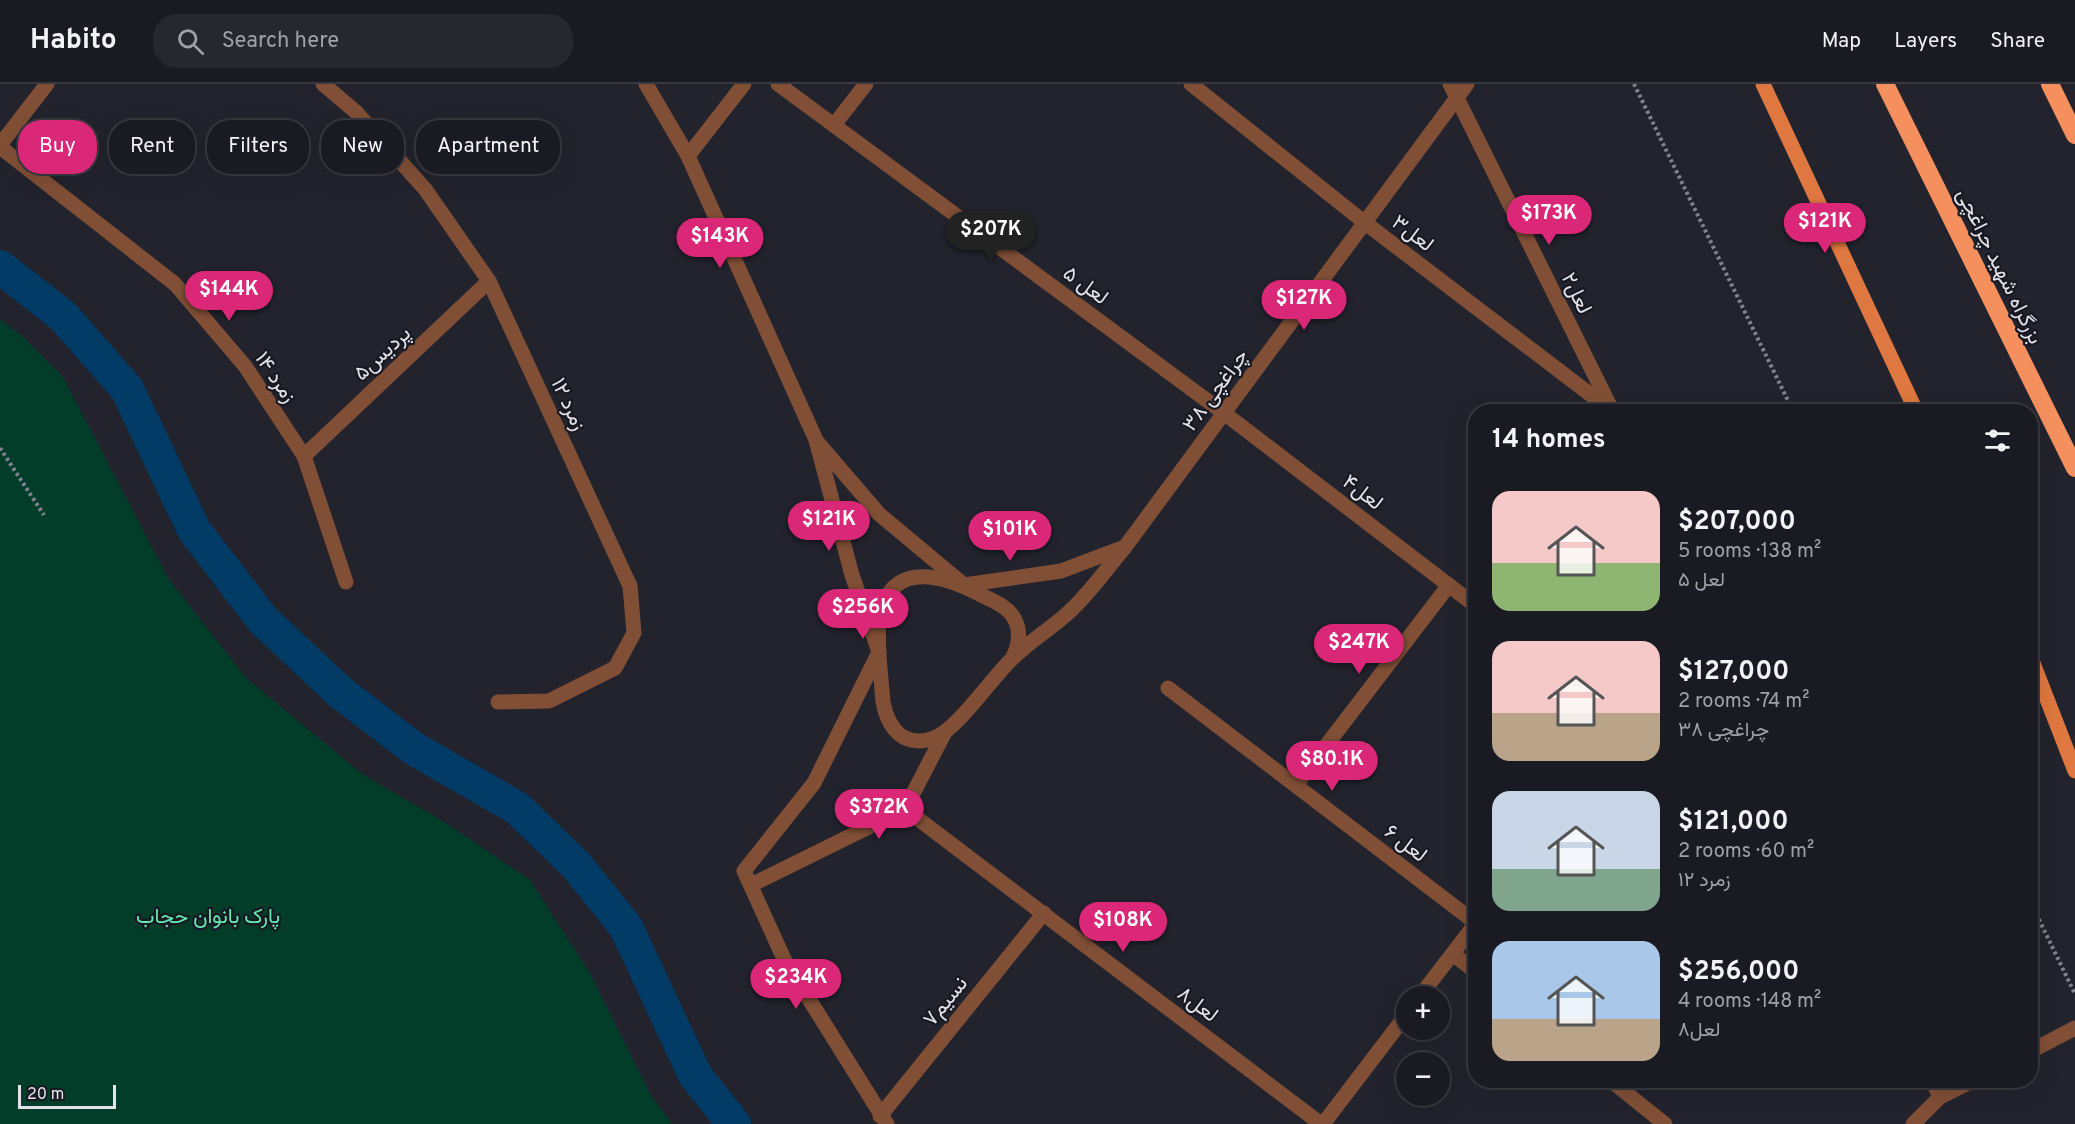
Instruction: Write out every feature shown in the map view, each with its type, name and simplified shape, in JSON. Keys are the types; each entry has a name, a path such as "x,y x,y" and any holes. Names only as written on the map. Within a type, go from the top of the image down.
{"highway":[{"name":"بزرگراه شهید چراغچی","path":"1885,84 2075,468"},
{"path":"2050,84 2075,135"}],"main road":[{"path":"1763,84 1913,404"},
{"path":"2038,676 2075,771"}],"street":[{"path":"0,146 47,84"},
{"name":"زمرد ۱۲","path":"323,84 356,112 425,189 489,281 630,586 634,633 615,668 549,701 498,702"},
{"path":"646,84 688,156 816,440 852,575 879,652 814,783 747,878"},
{"path":"688,156 744,84"},
{"name":"لعل ۵","path":"778,84 1224,413"},
{"path":"834,125 866,84"},
{"name":"لعل۳","path":"1191,84 1364,222 1603,404"},
{"name":"چراغچی ۳۸","path":"1013,657 1070,611 1125,547 1364,222 1454,90 1467,84"},
{"name":"لعل۲","path":"1454,90 1609,404"},
{"name":"زمرد ۱۴","path":"0,146 175,284 245,366 304,456 346,582"},
{"name":"پردیس۵","path":"304,456 489,281"},
{"name":"لعل۴","path":"1224,413 1468,600"},
{"path":"747,878 905,809 945,732 1013,657 1019,638 1014,619 999,604 964,585 879,514 816,440"},
{"path":"945,732 923,741 898,734 889,724 883,711 879,652 881,610 888,595 900,584 915,576 932,576 964,585 1061,572 1125,547"},
{"path":"1296,785 1449,585"},
{"name":"لعل ۶","path":"1168,688 1468,917"},
{"name":"لعل۸","path":"905,809 1322,1124"},
{"path":"747,878 784,959 883,1120"},
{"name":"نسیم۷","path":"883,1120 1044,913"},
{"path":"1428,986 1468,934"},
{"path":"1453,954 1468,966"},
{"path":"1322,1124 1396,1028"},
{"path":"2038,1047 2075,1028"},
{"path":"1620,1088 1665,1124"},
{"path":"1936,1088 1940,1097"},
{"path":"1913,1124 1940,1097 1958,1088"}],"path":[{"path":"1634,84 1790,404"},
{"path":"0,448 44,515"},
{"path":"2038,917 2075,994"}],"green space":[{"name":"پارک بانوان حجاب","path":"0,319 23,337 63,377 168,578 246,678 362,774 446,823 530,880 591,975 652,1097 672,1124 0,1124"}],"waterway":[{"path":"0,267 63,316 127,389 194,530 263,620 340,692 413,748 517,808 576,865 626,927 695,1075 734,1124"}]}
